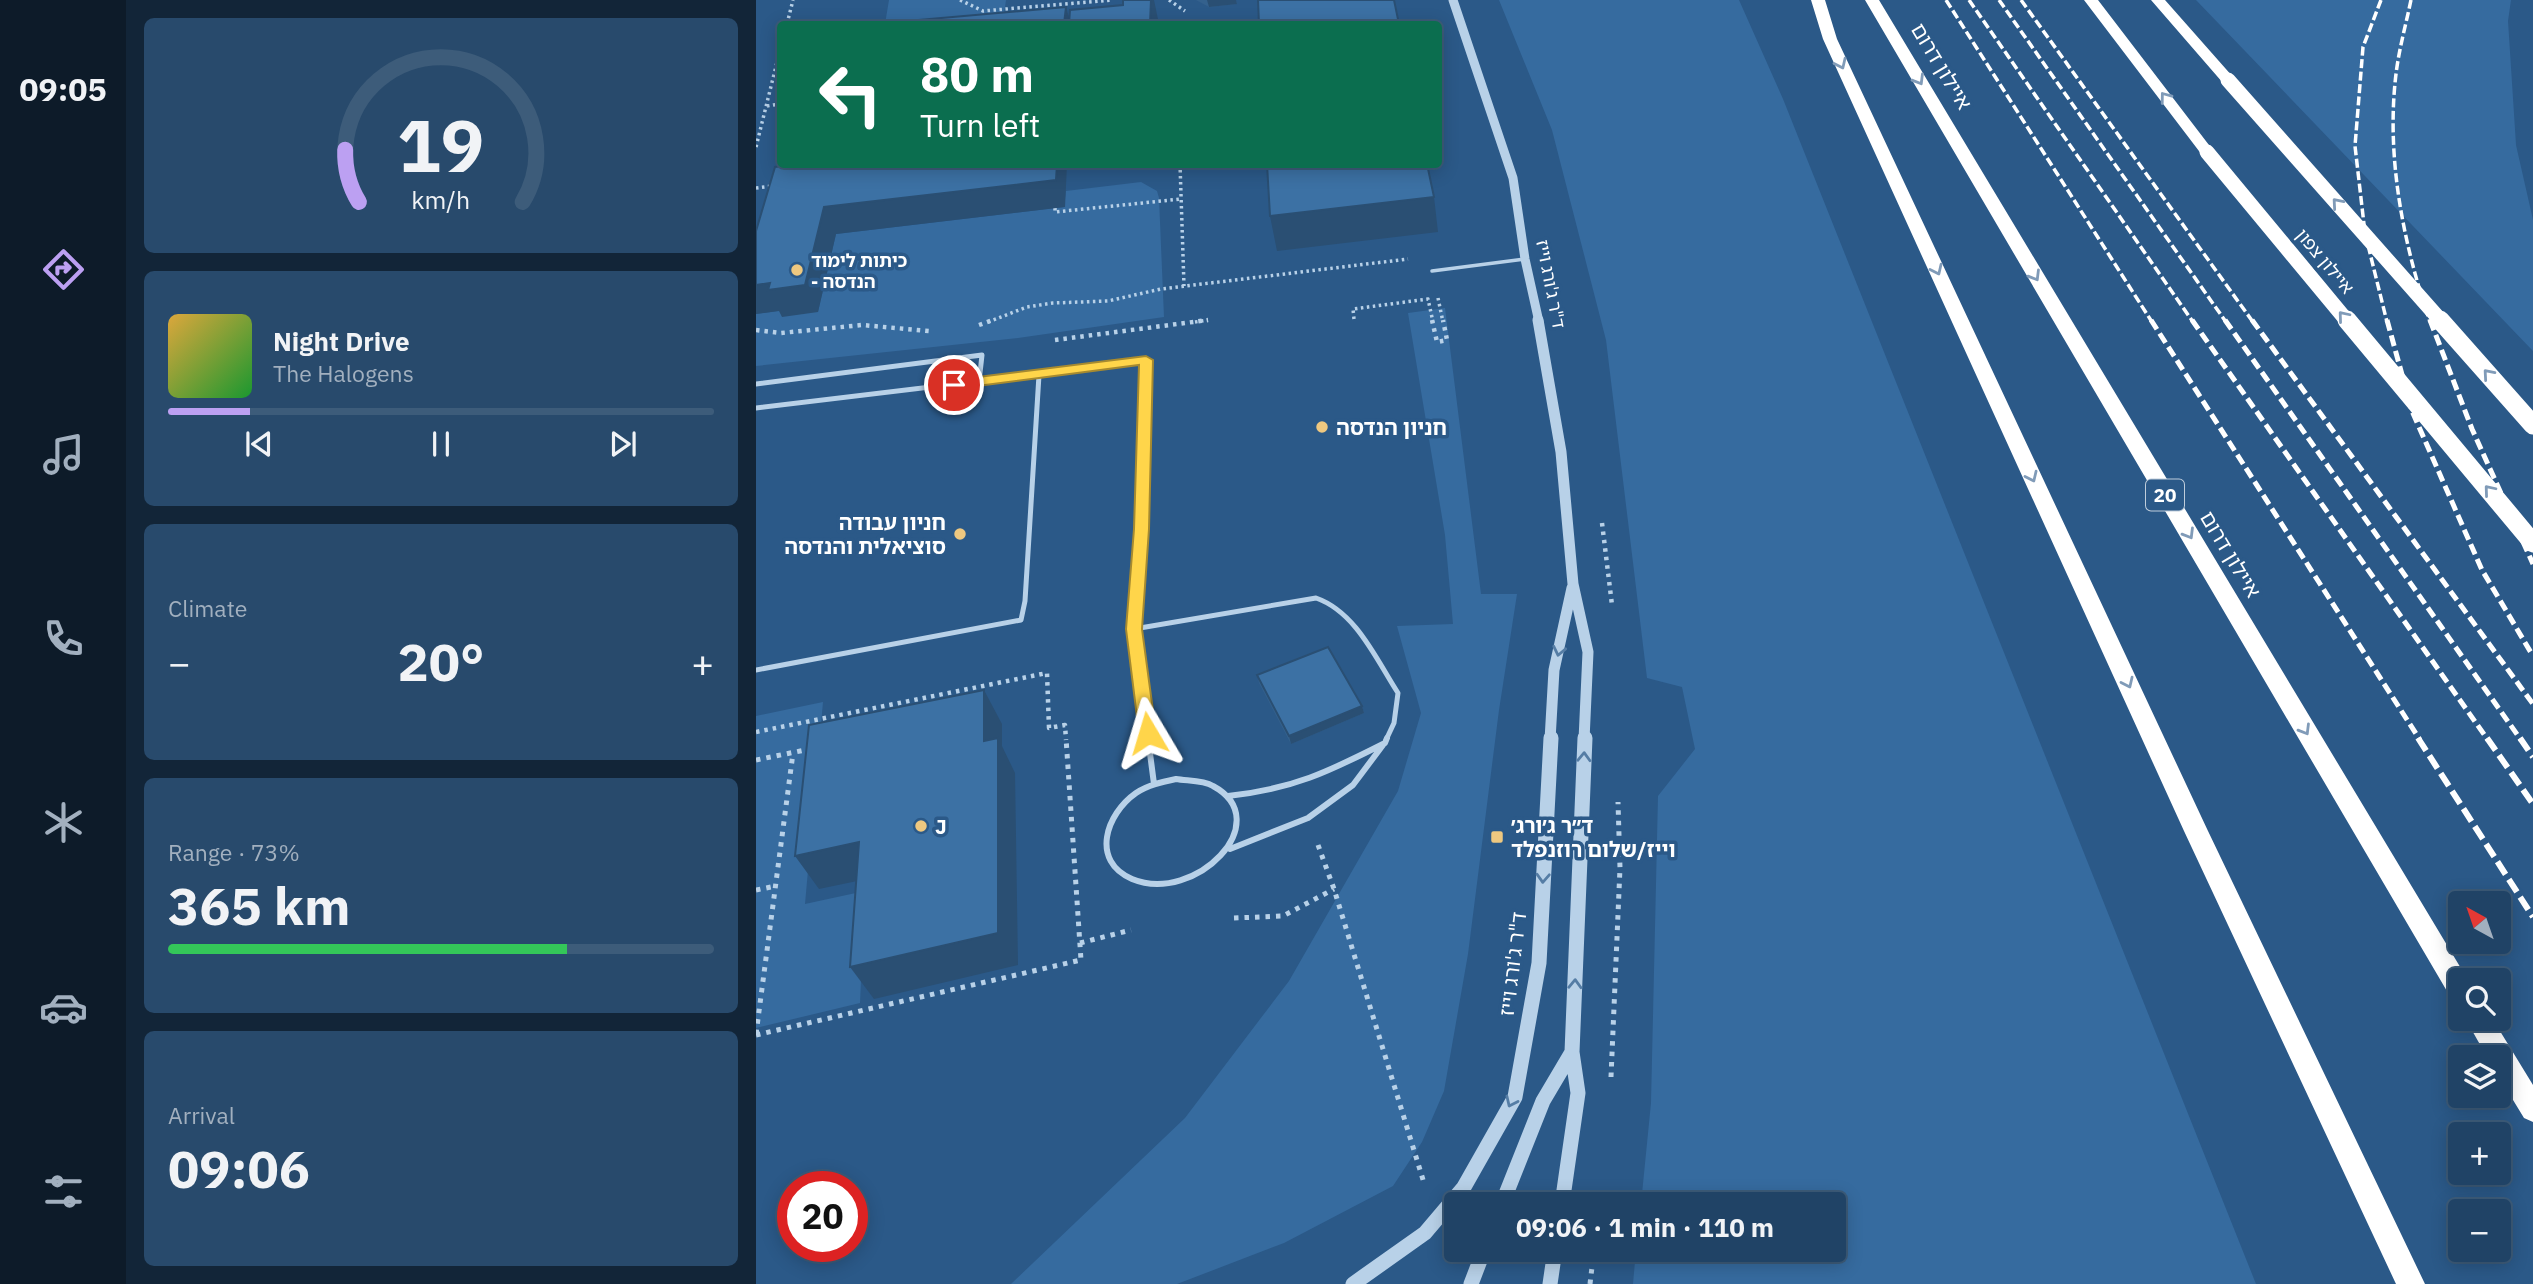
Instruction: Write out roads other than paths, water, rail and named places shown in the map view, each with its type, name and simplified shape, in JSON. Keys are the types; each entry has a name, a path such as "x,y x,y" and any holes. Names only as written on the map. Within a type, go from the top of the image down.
{"highway":[{"path":"1818,0 1836,52 2196,831 2410,1284"},
{"name":"איילון דרום","path":"1872,0 2448,970"},
{"name":"איילון צפון","path":"2091,0 2207,152 2533,542"},
{"path":"2158,0 2533,425"},
{"path":"2486,1031 2533,1109"}],"street":[{"name":"ד\"ר ג'ורג וייז","path":"1453,0 1513,178 1525,259 1547,360 1561,452 1573,584 1588,652 1572,1052 1542,1101 1507,1192"},
{"name":"ד\"ר ג'ורג וייז","path":"1353,1284 1425,1233 1464,1187 1515,1097 1539,964 1555,670 1573,584"},
{"path":"1564,1192 1578,1093 1572,1052"},
{"path":"1471,1284 1479,1262"},
{"path":"1550,1284 1553,1262"}],"lane":[{"path":"1432,271 1525,259"},
{"path":"756,384 982,355 979,382"},
{"path":"756,408 1146,360 1141,542 1134,629 1154,784"},
{"path":"756,670 1021,620 1025,601 1039,375"},
{"path":"1134,629 1316,598 1334,604 1348,617 1398,693 1394,723 1385,743 1353,785 1308,818 1229,849"},
{"path":"1228,796 1267,792 1317,777 1385,743"},
{"path":"1175,779 1196,779 1214,785 1228,796 1237,820 1235,835 1229,849 1213,865 1194,877 1171,885 1149,885 1129,879 1115,869 1107,856 1105,840 1110,823 1120,807 1136,793 1154,784 1175,779"}],"railway":[{"path":"1946,0 2152,322"},
{"path":"1969,0 2193,322"},
{"path":"1999,0 2226,322"},
{"path":"2021,0 2253,322"},
{"path":"2381,0 2363,47 2355,146 2365,233 2387,322"},
{"path":"2411,0 2396,74 2393,137 2405,231 2430,322"},
{"path":"2151,320 2420,740"},
{"path":"2192,320 2488,740"},
{"path":"2225,320 2521,740"},
{"path":"2252,320 2533,704"},
{"path":"2387,320 2412,411 2482,570 2533,656"},
{"path":"2430,320 2472,429 2533,564"},
{"path":"2418,738 2533,917"},
{"path":"2487,738 2533,804"},
{"path":"2520,738 2533,757"}],"place":[{"name":"כיתות לימוד - הנדסה","path":"797,270"},
{"name":"חניון הנדסה","path":"1322,427"},
{"name":"חניון עבודה סוציאלית והנדסה","path":"960,534"},
{"name":"J","path":"921,826"},
{"name":"ד״ר ג׳ורג׳ וייז/שלום רוזנפלד","path":"1497,837"}]}
